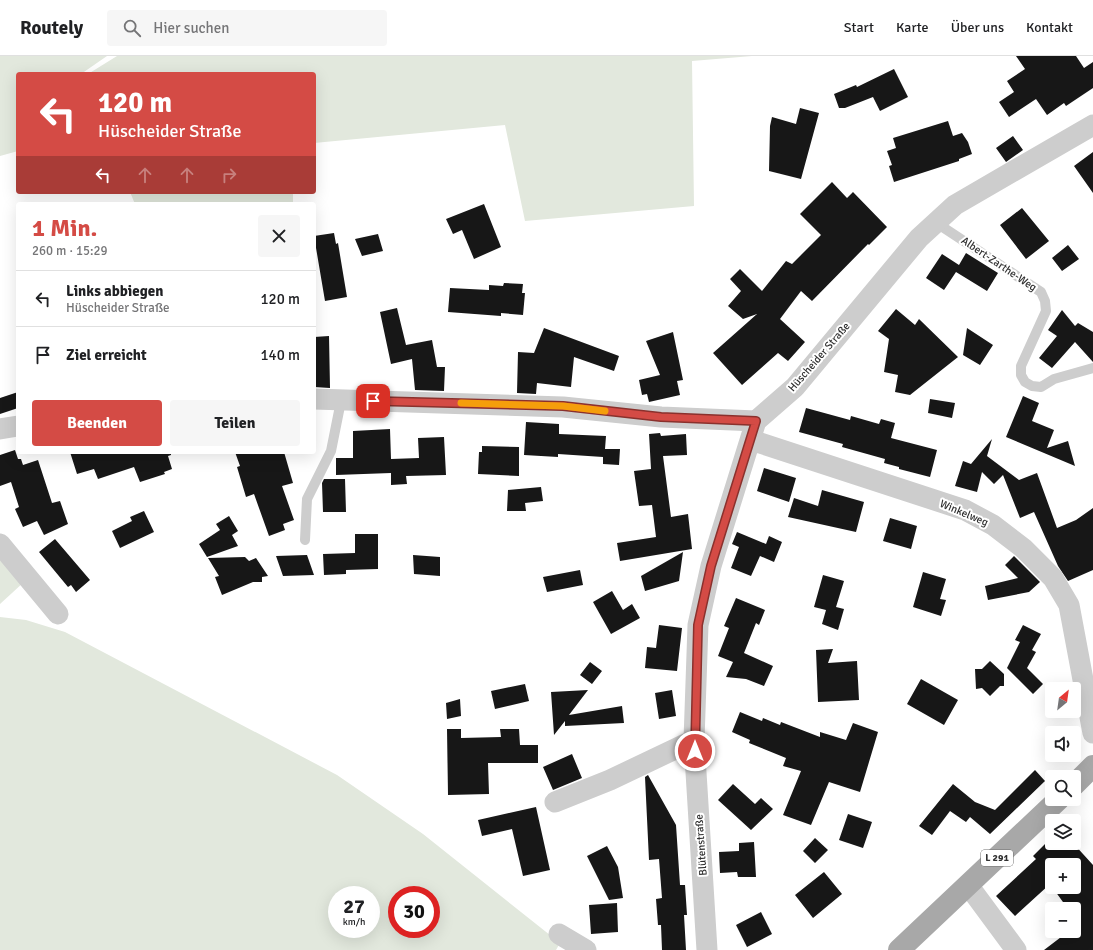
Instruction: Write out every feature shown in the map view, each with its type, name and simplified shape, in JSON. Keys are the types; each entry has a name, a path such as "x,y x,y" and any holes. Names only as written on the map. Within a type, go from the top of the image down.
{"main road":[{"path":"1081,778 1093,766"},
{"name":"L 291","path":"899,950 1052,806"}],"street":[{"name":"Hüscheider Straße","path":"754,430 794,387 919,238 935,222 955,205 1093,125"},
{"path":"316,399 563,406 661,417 754,430"},
{"path":"0,429 16,426"},
{"name":"Winkelweg","path":"754,430 965,510 993,525 1023,548 1053,578 1069,605 1093,733"},
{"name":"Blütenstraße","path":"707,950 694,740 698,625 711,566 754,430"},
{"path":"0,544 58,614"},
{"path":"555,802 610,780 694,740"},
{"path":"968,885 1016,950"},
{"path":"559,934 586,950"}],"lane":[{"name":"Albert-Zarthe-Weg","path":"935,222 1040,292 1045,301 1046,311 1021,366 1021,375 1025,382 1032,386 1041,387 1054,379 1093,368"},
{"path":"305,540 307,500 331,451 341,401"}],"shaded area":[{"path":"0,56 107,56 84,72 16,72 16,152 0,156"},
{"path":"117,56 752,56 692,61 694,206 525,221 505,125 316,143 316,72 91,72"},
{"path":"131,194 293,194 293,202 134,202"},
{"path":"0,552 24,582 0,604"},
{"path":"0,617 26,620 65,632 337,775 423,834 560,943 556,950 0,950"}],"building":[{"path":"1016,56 1076,56 1084,68 1093,62 1093,88 1066,106 1064,103 1047,115 1036,99 1009,117 999,102 1014,92 1007,81 1025,69"},
{"path":"894,69 908,97 880,111 873,97 845,108 839,108 834,94 856,85 857,87"},
{"path":"800,108 819,113 801,179 769,171 770,126 772,117 796,124"},
{"path":"948,121 953,136 962,133 968,142 972,154 959,159 959,161 894,182 889,166 892,165 887,151 896,148 893,138"},
{"path":"1013,136 1023,150 1006,162 996,148"},
{"path":"1093,152 1093,193 1074,166"},
{"path":"832,182 847,198 853,192 887,227 869,245 868,244 812,301 801,291 780,319 805,342 788,361 778,353 742,385 713,353 757,314 743,319 728,306 741,291 730,279 740,269 762,291 786,261 792,264 821,235 800,214"},
{"path":"484,204 501,247 474,259 462,230 453,234 446,219"},
{"path":"1022,208 1049,241 1026,259 1000,225"},
{"path":"334,233 336,244 338,243 347,297 325,301 316,248 316,236"},
{"path":"378,234 383,251 362,256 355,239"},
{"path":"1068,245 1079,259 1062,271 1052,258"},
{"path":"966,253 998,273 987,291 956,272 944,290 926,278 942,254 959,265"},
{"path":"504,283 523,284 522,293 525,293 523,315 501,313 501,316 448,312 450,288 489,290 489,285 503,286"},
{"path":"397,308 406,345 432,340 437,367 445,367 444,391 415,390 412,359 391,364 380,312"},
{"path":"896,309 915,325 919,319 958,357 910,395 895,392 898,375 884,372 889,339 878,331"},
{"path":"1062,310 1075,326 1078,323 1093,332 1093,362 1075,342 1052,368 1039,358 1057,336 1048,330"},
{"path":"544,328 619,356 614,371 574,357 571,387 537,383 536,394 517,393 518,352 534,353"},
{"path":"967,328 993,345 980,365 963,355"},
{"path":"673,332 683,380 677,381 680,395 649,402 647,394 642,395 639,380 660,375 646,341"},
{"path":"329,336 330,388 316,387 316,337"},
{"path":"16,393 16,409 0,414 0,398"},
{"path":"1023,396 1039,403 1032,421 1054,430 1047,448 1068,441 1075,466 1006,437"},
{"path":"930,399 955,403 952,418 928,413"},
{"path":"806,408 850,420 851,416 879,424 881,419 895,423 891,438 937,450 930,477 899,469 899,467 884,463 885,459 842,447 843,444 799,432"},
{"path":"526,422 559,424 559,434 606,436 605,449 620,449 619,465 603,464 603,457 558,454 558,457 524,455"},
{"path":"390,429 391,459 419,458 418,438 444,437 446,475 406,476 407,484 391,485 391,473 336,475 336,458 353,458 353,431"},
{"path":"660,433 661,436 686,434 687,455 663,456 671,517 688,514 692,549 620,561 617,543 656,537 652,505 639,506 634,471 651,469 649,434"},
{"path":"992,439 987,456 1019,480 1037,473 1057,528 1076,520 1093,508 1093,570 1068,581 1058,566 1034,512 1020,518 1003,475 994,484 982,472 977,492 955,486 963,461 971,464"},
{"path":"482,446 519,447 519,476 478,474 479,452 482,452"},
{"path":"15,450 18,459 21,459 23,465 38,460 52,503 60,501 68,524 44,535 37,521 23,527 15,509 19,507 11,482 0,486 0,455"},
{"path":"71,454 171,454 168,456 172,469 164,472 165,474 140,482 134,467 98,479 94,469 77,474"},
{"path":"236,454 285,454 293,483 282,486 294,520 283,524 285,530 269,536 254,494 246,497 237,467 240,466"},
{"path":"764,468 796,478 789,502 757,491"},
{"path":"324,479 345,479 346,512 323,512 322,483"},
{"path":"541,487 543,501 525,503 526,511 507,511 508,490"},
{"path":"822,490 864,502 856,532 788,517 794,498 818,506"},
{"path":"144,511 154,532 120,548 112,531 132,521 130,517"},
{"path":"229,516 238,531 232,535 238,546 207,557 199,544 220,530 216,524"},
{"path":"890,518 917,526 911,549 883,541"},
{"path":"737,532 766,544 769,536 782,542 774,562 760,556 751,576 731,568 739,547 732,544"},
{"path":"355,534 378,534 378,569 346,570 346,574 324,575 323,554 355,553"},
{"path":"55,539 90,580 76,592 71,585 68,587 39,552"},
{"path":"683,552 679,581 645,591 641,576"},
{"path":"307,555 314,575 283,576 276,556"},
{"path":"413,555 440,557 440,576 414,574"},
{"path":"1014,556 1040,582 1029,592 988,600 985,586 1018,578 1005,565"},
{"path":"245,557 249,561 256,558 268,576 262,577 262,582 253,582 222,595 215,577 219,576 208,558"},
{"path":"580,570 583,585 547,592 543,577"},
{"path":"923,572 946,579 940,599 946,600 941,616 913,607"},
{"path":"823,575 844,581 836,607 844,609 838,630 822,624 826,610 814,607"},
{"path":"612,591 623,610 632,604 640,618 611,634 593,602"},
{"path":"736,598 765,610 759,625 756,623 744,653 773,666 764,686 746,679 726,677 733,662 718,656 729,628 724,626"},
{"path":"659,625 682,628 677,671 645,668 647,647 656,648"},
{"path":"1023,625 1041,634 1032,650 1036,652 1027,668 1043,684 1033,694 1007,668 1020,642 1015,640"},
{"path":"833,649 828,663 857,661 859,700 818,702 816,650"},
{"path":"990,661 1004,674 1004,686 1000,686 990,696 982,688 976,689 975,669 982,669"},
{"path":"590,662 602,671 592,684 580,675"},
{"path":"921,679 958,700 944,725 907,704"},
{"path":"525,684 529,701 495,709 491,691"},
{"path":"588,690 569,715 622,706 624,723 565,726 565,721 554,735 551,692"},
{"path":"672,690 676,716 659,719 655,693"},
{"path":"460,699 461,716 447,719 446,703"},
{"path":"740,712 762,721 763,718 780,725 781,722 820,737 820,732 846,740 853,723 878,732 860,792 829,782 811,825 783,815 801,771 783,766 786,758 749,743 750,740 732,732"},
{"path":"447,729 461,729 461,738 501,737 500,729 519,729 520,745 538,745 538,763 488,763 489,794 448,795"},
{"path":"572,754 582,778 553,790 543,767"},
{"path":"1035,770 1045,781 990,834 970,817 966,822 950,811 932,835 919,826 953,784 975,802 995,810"},
{"path":"648,775 676,825 680,885 685,885 687,915 684,915 686,950 662,950 661,925 658,925 656,899 662,898 659,859 649,860 645,777"},
{"path":"733,784 755,804 761,798 773,809 751,830 718,800"},
{"path":"536,807 550,870 523,876 512,829 482,836 478,820"},
{"path":"848,814 872,822 863,848 839,840"},
{"path":"815,838 828,850 815,863 803,851"},
{"path":"754,842 756,877 738,877 737,872 720,873 719,852 739,851 739,843"},
{"path":"1045,844 1045,850 1079,850 1093,865 1093,950 1044,950 1060,938 1081,938 1081,902 1063,902 1057,894 1081,894 1081,858 1045,858 1045,889 1015,916 996,896 1036,859 1033,856"},
{"path":"607,846 618,867 623,898 609,900 587,856"},
{"path":"824,872 842,894 813,918 795,895"},
{"path":"617,903 618,932 591,934 589,905"},
{"path":"761,912 772,934 747,947 736,925"}],"slow traffic":[{"path":"461,403 563,406 605,411"}],"route":[{"path":"373,401 563,406 661,417 756,421 711,566 698,625 694,740 695,751"}]}
